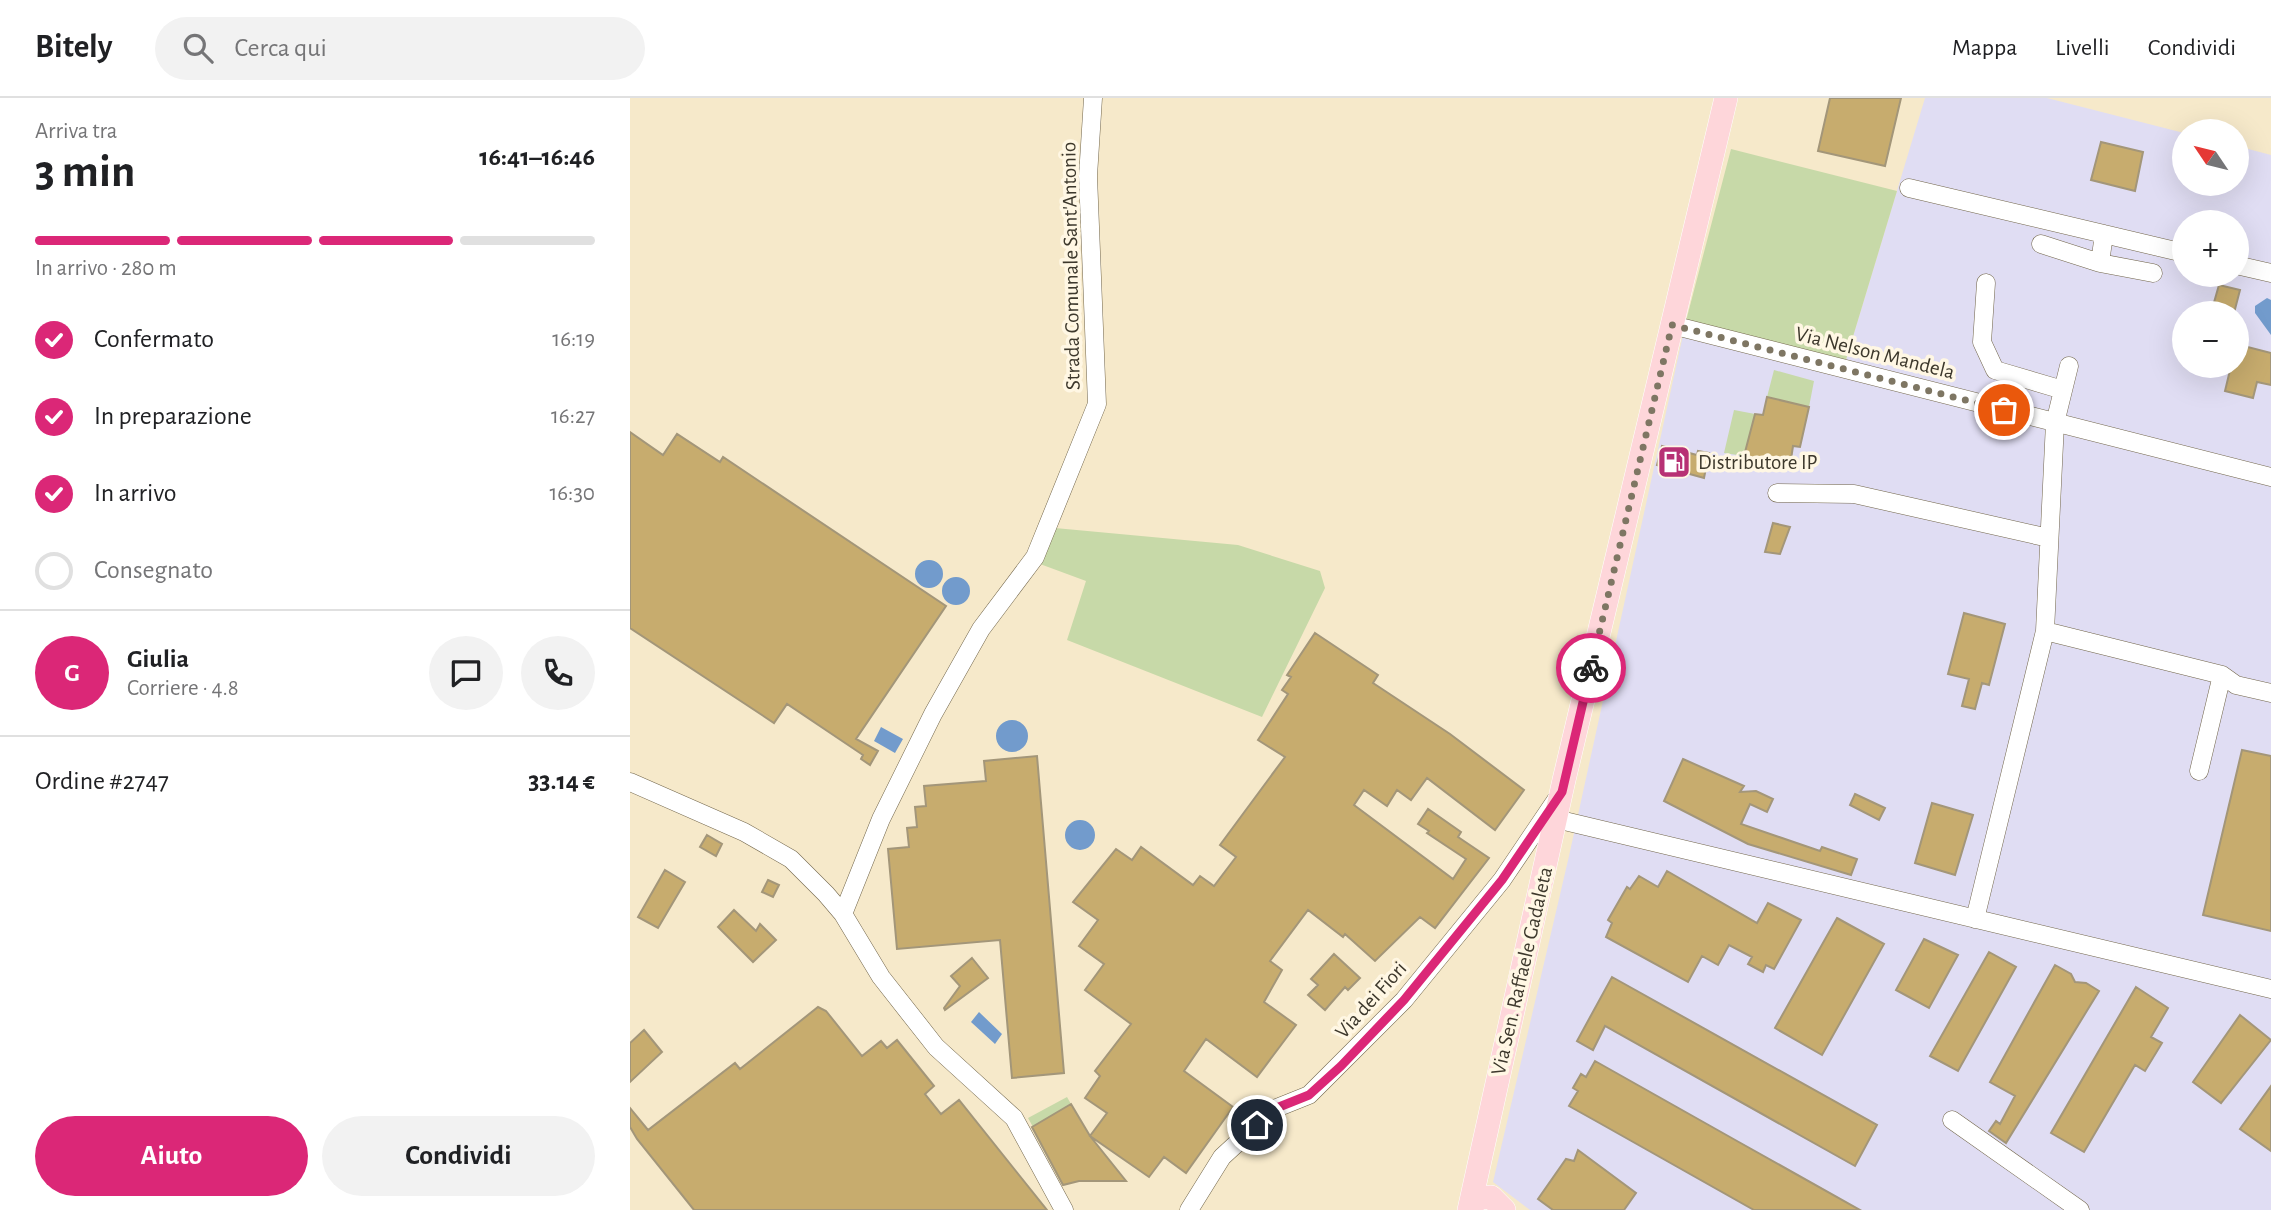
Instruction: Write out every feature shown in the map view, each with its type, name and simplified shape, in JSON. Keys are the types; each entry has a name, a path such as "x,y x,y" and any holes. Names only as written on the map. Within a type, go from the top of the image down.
{"main road":[{"name":"Via Sen. Raffaele Gadaleta","path":"1491,1206 1481,1156 1562,792 1726,98"}],"street":[{"name":"Strada Comunale Sant'Antonio","path":"843,914 881,819 933,714 981,629 1035,557 1097,404 1088,176 1093,98"},
{"path":"1909,188 2172,250"},
{"path":"2100,263 2104,234"},
{"path":"2041,244 2100,263 2153,273"},
{"path":"2249,268 2271,273"},
{"path":"1986,283 1982,342 1995,370 2063,390"},
{"name":"Via Nelson Mandela","path":"1672,325 2271,477"},
{"path":"1975,919 2045,631 2055,423 2069,366"},
{"path":"1777,493 1854,494 2049,538"},
{"path":"2045,631 2222,675 2236,685 2271,693"},
{"path":"2199,771 2222,675"},
{"path":"630,782 744,832 791,859 843,914 881,977 936,1048 1014,1118 1064,1210"},
{"name":"Via dei Fiori","path":"1189,1210 1223,1157 1274,1109 1309,1095 1404,1000 1502,880 1562,792"},
{"path":"1556,819 2271,989"},
{"path":"1952,1120 2080,1210"}],"shaded area":[{"path":"1925,98 2047,98 2172,130 2172,196 2249,196 2249,149 2271,155 2271,1210 1530,1210 1493,1182 1569,856 1686,321 1845,363"}],"green space":[{"path":"1731,149 1897,191 1845,363 1686,321"},
{"path":"1774,370 1814,381 1809,407 1767,397"},
{"path":"1734,410 1755,414 1744,456 1724,453"},
{"path":"1055,528 1238,545 1320,571 1325,588 1262,717 1067,640 1086,581 1040,564"},
{"path":"1067,1097 1071,1104 1033,1127 1028,1118"}],"water":[{"path":"2267,298 2271,300 2271,335 2255,313 2255,306"},
{"path":"929,560 939,564 943,574 939,584 929,588 919,584 915,574 919,564"},
{"path":"956,577 966,581 970,591 966,601 956,605 946,601 942,591 946,581"},
{"path":"1012,720 1023,725 1028,736 1023,747 1012,752 1001,747 996,736 1001,725"},
{"path":"881,727 903,739 895,753 874,741"},
{"path":"1080,820 1091,824 1095,835 1091,846 1080,850 1069,846 1065,835 1069,824"},
{"path":"979,1012 1002,1034 995,1044 971,1022"}],"building":[{"path":"1830,98 1901,98 1885,166 1818,151"},
{"path":"2101,142 2143,152 2135,191 2091,180"},
{"path":"2218,287 2240,290 2237,301 2214,301"},
{"path":"2249,347 2271,353 2271,385 2257,382 2253,398 2225,391 2228,378 2249,378"},
{"path":"1767,397 1809,407 1800,447 1793,446 1790,466 1744,456 1755,414 1763,415"},
{"path":"630,432 663,455 677,434 720,462 723,457 946,606 856,739 878,751 870,765 861,759 863,755 787,704 774,723 630,628"},
{"path":"1662,446 1697,455 1698,451 1709,453 1704,478 1657,465"},
{"path":"1773,523 1790,527 1780,554 1765,552"},
{"path":"1964,613 2005,624 1989,685 1982,683 1975,709 1962,706 1969,679 1948,674"},
{"path":"1315,633 1378,675 1373,683 1450,734 1524,790 1495,830 1427,778 1411,800 1397,790 1387,806 1364,790 1354,805 1453,879 1466,859 1418,824 1428,809 1461,832 1458,837 1489,858 1435,928 1420,917 1375,961 1345,934 1343,937 1308,910 1270,961 1282,970 1264,1002 1296,1025 1257,1077 1206,1039 1184,1071 1233,1107 1186,1173 1164,1157 1149,1177 1090,1136 1107,1113 1085,1098 1100,1076 1095,1071 1131,1024 1085,990 1104,964 1079,946 1098,920 1073,902 1116,849 1132,860 1141,847 1193,885 1200,876 1214,886 1236,857 1220,845 1285,757 1258,740 1288,694 1282,690 1291,677 1287,675"},
{"path":"2242,750 2271,756 2271,931 2203,915"},
{"path":"1037,756 1064,1073 1012,1078 1000,940 897,949 888,849 909,847 907,828 917,827 915,807 926,806 924,786 986,781 984,761"},
{"path":"1683,759 1744,786 1740,792 1756,791 1773,799 1767,812 1750,804 1741,824 1820,851 1822,847 1857,859 1851,875 1748,844 1664,801"},
{"path":"1855,794 1885,808 1879,820 1850,805"},
{"path":"1932,803 1973,815 1955,875 1915,863"},
{"path":"707,835 722,844 716,856 700,847"},
{"path":"665,870 685,882 658,928 638,917"},
{"path":"1667,871 1757,923 1768,903 1801,920 1774,969 1766,965 1763,972 1748,964 1752,957 1729,945 1718,965 1702,956 1688,982 1606,937 1612,923 1608,920 1627,887 1630,889 1639,876 1658,887"},
{"path":"768,880 779,885 773,897 762,892"},
{"path":"734,910 756,931 760,924 776,940 753,962 718,927"},
{"path":"1837,918 1884,944 1822,1055 1775,1028"},
{"path":"1924,939 1958,955 1929,1008 1896,990"},
{"path":"1989,952 2016,967 1958,1071 1930,1056"},
{"path":"1334,954 1360,978 1348,990 1345,987 1325,1010 1308,995 1318,985 1311,979"},
{"path":"972,958 988,978 945,1010 960,986 951,976"},
{"path":"2055,965 2071,974 2075,982 2086,983 2099,991 2006,1143 1989,1131 1996,1121 2000,1124 2015,1096 1990,1082"},
{"path":"1612,977 1877,1125 1855,1166 1605,1026 1593,1050 1577,1041"},
{"path":"2136,987 2168,1008 2151,1037 2162,1043 2145,1071 2135,1065 2084,1152 2051,1133"},
{"path":"818,1007 826,1011 862,1056 881,1041 887,1048 897,1040 934,1086 925,1094 941,1114 959,1100 1047,1210 694,1210 637,1139 630,1127 630,1108 648,1130 735,1063 740,1069"},
{"path":"2240,1015 2271,1040 2221,1103 2193,1082"},
{"path":"644,1030 662,1052 630,1082 630,1043"},
{"path":"1595,1061 1860,1210 1754,1210 1569,1106 1578,1091 1573,1088 1581,1074 1586,1077"},
{"path":"2271,1086 2271,1151 2240,1129"},
{"path":"1071,1104 1090,1136 1126,1181 1079,1181 1063,1185 1032,1127"},
{"path":"1578,1150 1636,1193 1624,1210 1553,1210 1538,1199 1566,1159 1574,1161"}],"way so far":[{"path":"1591,668 1672,325 2004,410"}],"place":[{"name":"Distributore IP","path":"1674,462"}],"route":[{"path":"1257,1125 1274,1109 1309,1095 1341,1066 1404,1000 1502,880 1562,792 1591,668"}]}
